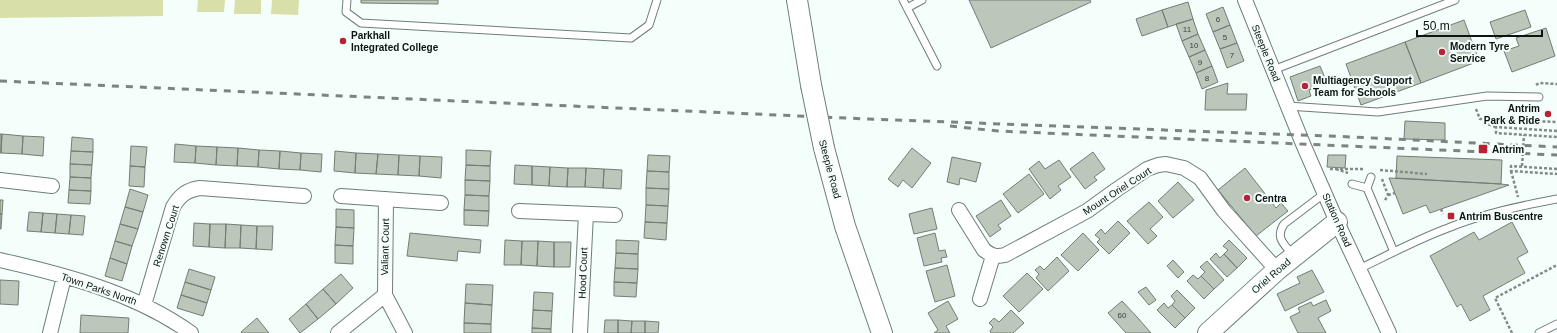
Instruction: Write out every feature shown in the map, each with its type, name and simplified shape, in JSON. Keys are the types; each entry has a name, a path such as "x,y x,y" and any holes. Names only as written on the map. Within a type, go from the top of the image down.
{"street":[{"name":"Steeple Road","path":"797,0 811,85 824,148 845,226 882,333"},
{"name":"Steeple Road","path":"1245,0 1287,106"},
{"name":"Station Road","path":"1287,106 1337,222 1388,333"},
{"name":"Mount Oriel Court","path":"993,256 998,257 1012,252 1087,211 1147,169 1166,164 1184,168 1200,178 1224,211 1277,270"},
{"path":"0,180 52,186"},
{"name":"Renown Court","path":"144,305 173,207 178,198 185,192 191,189 200,188 304,196"},
{"path":"341,196 441,203"},
{"name":"Valiant Court","path":"386,199 385,295 405,333"},
{"path":"959,210 978,242 984,250 993,256 980,299"},
{"path":"519,211 615,215"},
{"name":"Hood Court","path":"580,333 586,214"},
{"name":"Oriel Road","path":"1208,333 1277,270 1337,222"},
{"name":"Town Parks North","path":"0,260 64,277 111,292 144,305 192,333"},
{"path":"50,333 64,277"},
{"path":"338,333 385,295"}],"lane":[{"path":"347,0 346,12 361,23 631,38 649,25 657,0"},
{"path":"903,0 937,66"},
{"path":"907,8 922,0"},
{"path":"1273,70 1455,0"},
{"path":"1287,106 1378,112 1487,96 1539,97"},
{"path":"1371,176 1367,188 1394,252"},
{"path":"1352,184 1367,188"},
{"path":"1295,256 1282,243 1279,236 1280,229 1284,224 1325,193"},
{"path":"1359,269 1447,228 1472,219 1520,207 1557,200"},
{"path":"1539,333 1557,324"}],"path":[{"path":"1480,119 1557,122"},
{"path":"1487,119 1487,124 1496,127 1557,130"},
{"path":"1496,127 1496,133 1557,137"},
{"path":"1522,166 1524,135"},
{"path":"1520,207 1511,166 1557,169"},
{"path":"1396,171 1427,174"},
{"path":"1511,171 1557,174"},
{"path":"1388,195 1395,193"},
{"path":"1441,209 1443,214"},
{"path":"1512,333 1495,298 1557,266"}],"green space":[{"path":"0,0 163,0 163,16 0,18"},
{"path":"198,0 225,0 224,12 197,12"},
{"path":"235,0 261,0 261,14 234,14"},
{"path":"272,0 299,0 298,15 271,14"}],"building":[{"path":"361,0 438,0 438,4 361,3"},
{"path":"969,0 1090,0 1091,2 991,48"},
{"path":"1188,2 1193,19 1168,27 1162,10"},
{"path":"1223,7 1230,25 1213,32 1206,14"},
{"path":"1162,10 1168,27 1142,36 1136,19"},
{"path":"1525,10 1531,27 1496,39 1490,22"},
{"path":"1193,19 1198,34 1182,41 1176,24"},
{"name":"Modern Tyre Service","path":"1464,20 1479,61 1421,83 1405,42"},
{"path":"1230,25 1237,43 1220,49 1213,32"},
{"path":"1546,28 1555,56 1512,72 1504,51 1519,46 1516,38"},
{"path":"1198,34 1205,50 1189,57 1182,41"},
{"path":"1405,42 1421,83 1361,105 1346,64"},
{"path":"1237,43 1244,61 1227,68 1220,49"},
{"path":"1205,50 1212,66 1196,73 1189,57"},
{"path":"1212,66 1218,82 1202,89 1196,73"},
{"name":"Multiagency Support Team for Schools","path":"1320,66 1327,83 1309,90 1311,96 1298,101 1290,77"},
{"path":"1228,83 1227,94 1247,94 1246,110 1205,110 1206,90"},
{"path":"1405,121 1445,123 1445,140 1404,139"},
{"path":"0,134 2,134 1,153 0,153"},
{"path":"2,134 23,136 22,154 1,153"},
{"path":"23,136 44,137 43,156 22,154"},
{"path":"72,137 93,139 93,152 71,151"},
{"path":"175,144 196,146 195,163 174,162"},
{"path":"131,146 147,147 145,167 130,166"},
{"path":"196,146 217,147 216,165 195,163"},
{"path":"217,147 238,148 237,166 216,165"},
{"path":"238,148 259,150 258,167 237,166"},
{"path":"912,148 931,163 912,188 903,180 898,187 888,179"},
{"path":"259,150 280,151 279,169 258,167"},
{"path":"466,150 491,151 490,166 466,165"},
{"path":"71,151 93,152 92,165 70,164"},
{"path":"280,151 301,153 300,170 279,169"},
{"path":"335,151 356,153 355,173 334,171"},
{"path":"1093,152 1105,169 1094,177 1097,180 1085,189 1070,169"},
{"path":"301,153 322,154 321,172 300,170"},
{"path":"356,153 378,154 376,174 355,173"},
{"path":"378,154 399,155 398,175 376,174"},
{"path":"399,155 420,156 419,176 398,175"},
{"path":"648,155 670,156 669,172 647,171"},
{"path":"1328,155 1346,155 1345,168 1327,167"},
{"path":"420,156 442,157 441,178 419,176"},
{"path":"1397,156 1502,160 1501,184 1396,178"},
{"path":"952,157 981,163 976,182 960,178 959,185 947,182"},
{"path":"1059,160 1071,177 1058,186 1061,190 1050,199 1029,169 1039,161 1045,169"},
{"path":"70,164 92,165 91,178 70,177"},
{"path":"466,165 490,166 490,181 465,180"},
{"path":"515,165 532,166 532,185 514,184"},
{"path":"130,166 145,167 144,187 129,186"},
{"path":"532,166 550,167 549,186 532,185"},
{"path":"550,167 568,168 567,187 549,186"},
{"path":"568,168 586,168 585,187 567,187"},
{"path":"586,168 604,169 603,188 585,187"},
{"name":"Centra","path":"1245,168 1276,208 1281,203 1288,211 1256,236 1218,190"},
{"path":"604,169 622,170 621,189 603,188"},
{"path":"647,171 669,172 669,189 646,188"},
{"path":"1029,174 1044,194 1018,213 1003,194"},
{"path":"70,177 91,178 91,191 69,190"},
{"path":"1389,178 1509,185 1430,213 1426,205 1403,214"},
{"path":"465,180 490,181 489,196 465,195"},
{"path":"1178,182 1194,200 1173,218 1158,201"},
{"path":"646,188 669,189 668,206 646,205"},
{"path":"130,189 148,195 143,212 125,207"},
{"path":"69,190 91,191 90,204 68,203"},
{"path":"465,195 489,196 489,211 464,210"},
{"path":"0,200 3,200 2,214 0,214"},
{"path":"1001,200 1011,216 998,225 1001,229 990,237 976,216"},
{"path":"1149,202 1163,217 1150,229 1157,236 1148,244 1127,221"},
{"path":"646,205 668,206 667,223 645,222"},
{"path":"125,207 143,212 138,229 120,224"},
{"path":"932,208 937,229 914,234 909,214"},
{"path":"336,209 354,210 354,228 336,227"},
{"path":"464,210 489,211 488,226 464,225"},
{"path":"29,212 43,213 41,232 27,231"},
{"path":"43,213 57,214 55,233 41,232"},
{"path":"0,214 2,214 1,229 0,229"},
{"path":"57,214 71,215 69,234 55,233"},
{"path":"71,215 85,216 83,235 69,234"},
{"path":"1118,221 1130,233 1109,254 1097,242 1100,239 1095,235 1101,229 1105,234"},
{"path":"645,222 667,223 666,240 644,238"},
{"path":"1512,222 1528,252 1517,258 1525,273 1483,296 1490,310 1470,321 1461,304 1457,307 1430,256 1474,232 1479,240"},
{"path":"194,223 210,224 209,247 193,246"},
{"path":"120,224 138,229 132,246 115,241"},
{"path":"210,224 226,224 225,248 209,247"},
{"path":"226,224 241,225 240,248 225,248"},
{"path":"241,225 257,226 256,249 240,248"},
{"path":"257,226 273,226 272,250 256,249"},
{"path":"336,227 354,228 353,246 335,245"},
{"path":"410,233 481,240 480,253 458,251 457,261 407,256"},
{"path":"935,233 939,251 945,250 947,257 941,258 942,262 924,266 917,238"},
{"path":"1083,233 1099,250 1078,271 1061,255"},
{"path":"505,240 522,241 521,265 504,265"},
{"path":"616,240 639,241 638,254 616,253"},
{"path":"1229,240 1247,258 1237,268 1224,254 1228,250 1223,246"},
{"path":"115,241 132,246 127,264 110,258"},
{"path":"522,241 538,241 537,266 521,265"},
{"path":"538,241 554,242 554,267 537,266"},
{"path":"554,242 571,242 570,267 554,267"},
{"path":"335,245 353,246 353,264 335,263"},
{"path":"616,253 638,254 638,269 615,268"},
{"path":"1216,253 1220,258 1224,254 1237,268 1227,277 1210,259"},
{"path":"1057,257 1069,271 1048,291 1036,278 1039,274 1035,270 1040,266 1044,270"},
{"path":"110,258 127,264 122,281 105,276"},
{"path":"1173,260 1184,272 1178,278 1167,266"},
{"path":"1207,261 1224,280 1214,289 1201,276 1205,272 1200,267"},
{"path":"947,265 955,296 935,302 926,271"},
{"path":"615,268 638,269 637,283 614,282"},
{"path":"189,269 215,277 211,290 185,282"},
{"path":"1312,270 1324,292 1285,311 1277,294 1300,283 1297,277"},
{"path":"1027,273 1043,289 1019,312 1003,296"},
{"path":"341,274 353,288 336,304 323,289"},
{"path":"1193,275 1198,279 1201,276 1214,289 1204,299 1187,281"},
{"path":"0,280 19,281 18,305 0,304"},
{"path":"185,282 211,290 207,303 181,295"},
{"path":"614,282 637,283 636,297 614,296"},
{"path":"466,284 493,285 492,305 465,303"},
{"path":"1146,287 1156,300 1149,305 1138,292"},
{"path":"323,289 336,304 318,319 306,304"},
{"path":"1177,290 1195,308 1185,318 1172,305 1175,301 1171,296"},
{"path":"534,292 553,293 552,311 533,310"},
{"path":"181,295 207,303 203,316 177,308"},
{"path":"1326,300 1331,311 1318,318 1326,333 1298,333 1290,317 1300,312 1298,308 1311,302 1313,306"},
{"path":"948,301 958,319 946,326 950,333 934,333 938,330 928,313"},
{"path":"1122,301 1151,333 1126,333 1108,313"},
{"path":"465,303 492,305 491,324 464,323"},
{"path":"1164,303 1168,308 1172,305 1185,318 1175,328 1157,310"},
{"path":"306,304 318,319 300,333 289,319"},
{"path":"533,310 552,311 551,329 532,328"},
{"path":"1011,310 1024,323 1013,333 991,333 990,331 993,327 989,323 994,318 999,322"},
{"path":"81,315 129,318 128,333 80,333"},
{"path":"257,318 269,333 241,332"},
{"path":"605,320 618,320 618,333 604,333"},
{"path":"618,320 632,321 631,333 618,333"},
{"path":"632,321 645,321 645,333 631,333"},
{"path":"645,321 659,322 658,333 645,333"},
{"path":"464,323 491,324 491,333 464,333"},
{"path":"532,328 551,329 551,333 532,333"}],"railway":[{"path":"0,81 868,119 1353,137 1557,147"},
{"path":"950,126 998,131 1557,155"}],"place":[{"name":"Parkhall Integrated College","path":"343,41"},
{"name":"Modern Tyre Service","path":"1442,52"},
{"name":"Multiagency Support Team for Schools","path":"1305,86"},
{"name":"Antrim Park & Ride","path":"1548,114"},
{"name":"Antrim","path":"1483,149"},
{"name":"Centra","path":"1247,198"},
{"name":"Antrim Buscentre","path":"1451,216"}]}
